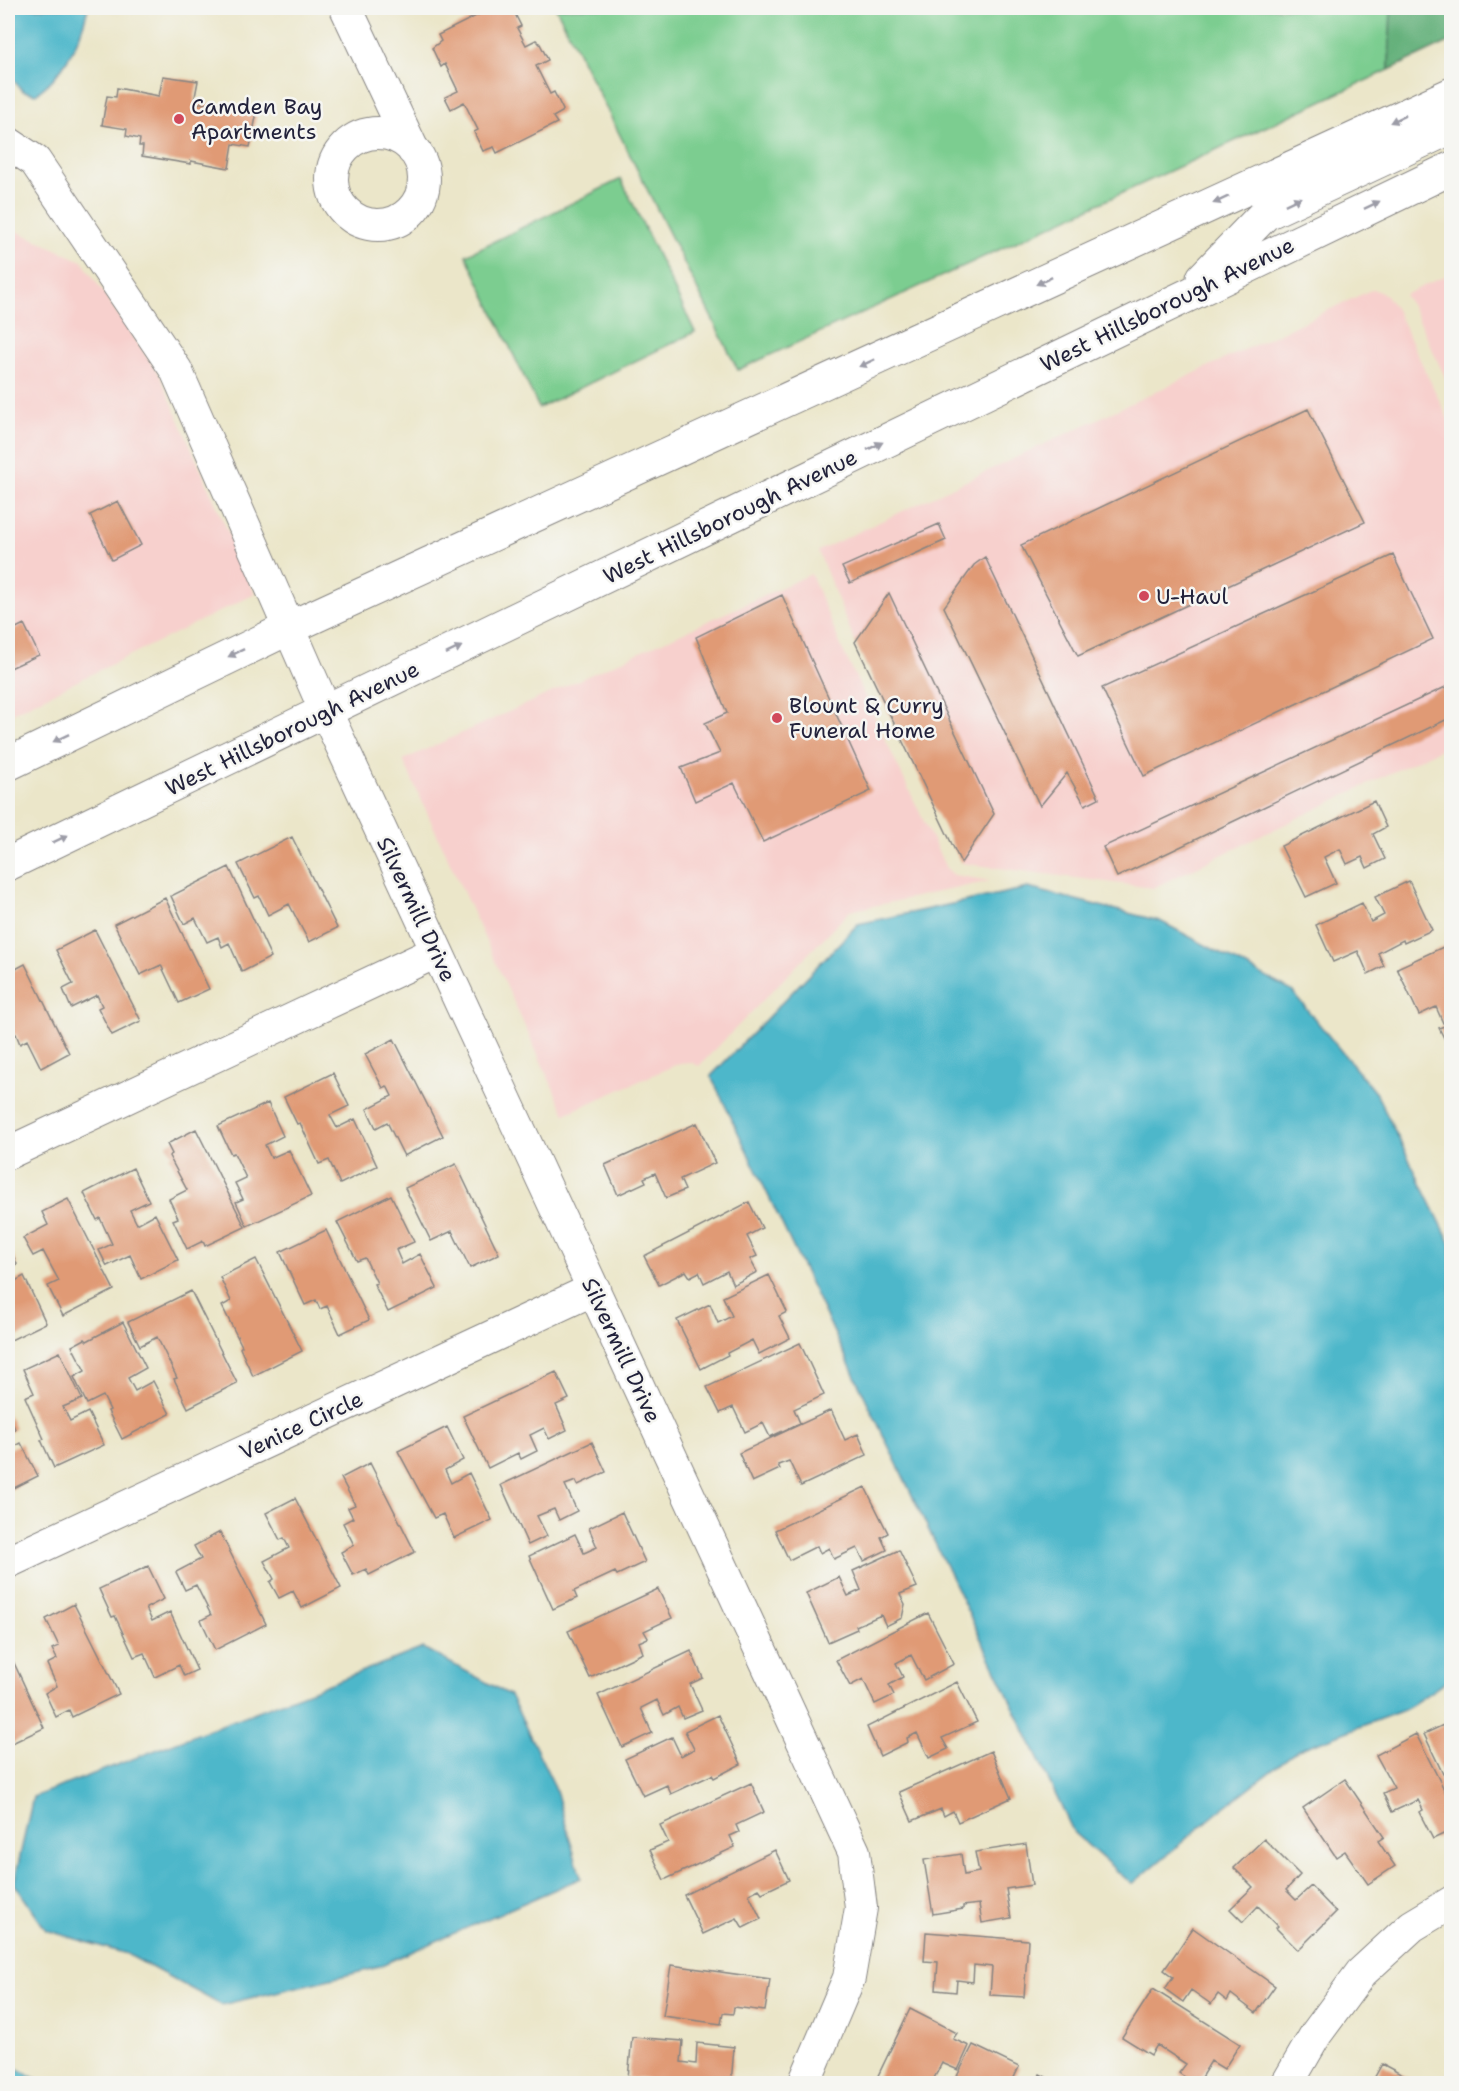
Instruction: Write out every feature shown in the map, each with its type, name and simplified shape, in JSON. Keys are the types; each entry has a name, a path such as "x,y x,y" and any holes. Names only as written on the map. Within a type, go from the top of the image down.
{"main road":[{"path":"8,764 289,628 1452,94"},
{"path":"1187,294 1264,214 1452,126"},
{"name":"West Hillsborough Avenue","path":"8,864 1452,168"}],"street":[{"path":"346,8 413,150"},
{"name":"Silvermill Drive","path":"8,142 35,161 176,370 326,712 854,1852 861,1908 849,1978 806,2079 807,2084"},
{"path":"8,1153 436,952"},
{"name":"Venice Circle","path":"8,1562 594,1288"},
{"path":"1287,2084 1316,2034 1360,1973 1412,1926 1452,1902"}],"shaded area":[{"path":"8,227 82,261 160,376 255,594 8,715"},
{"path":"1451,273 1451,390 1412,306 1404,295"},
{"name":"U-Haul","path":"1373,289 1386,295 1397,311 1451,425 1451,744 1153,888 961,863 855,642 818,551"},
{"path":"811,574 841,646 946,868 954,875 990,881 850,911 699,1066 690,1062 680,1063 565,1114 403,760"}],"green space":[{"path":"556,8 1391,8 1389,70 738,370"},
{"path":"1391,8 1451,8 1451,41 1389,70"},
{"path":"621,179 695,332 539,408 466,255"}],"water":[{"path":"8,8 88,8 81,33 70,56 55,76 36,94 23,91 8,74"},
{"path":"1028,888 1160,921 1292,991 1377,1095 1451,1244 1451,1678 1404,1710 1298,1750 1217,1813 1132,1884 1074,1833 711,1076 858,924"},
{"path":"423,1648 510,1695 555,1787 581,1878 372,1969 221,2005 127,1954 46,1930 14,1883 33,1797"},
{"path":"8,2064 44,2083 8,2083"}],"building":[{"path":"492,8 498,8 501,12 512,8 521,26 517,28 526,45 536,40 540,44 548,60 536,66 550,94 554,92 563,110 553,117 557,123 497,153 494,147 483,151 474,132 478,130 464,102 451,109 445,97 458,91 445,64 441,67 432,48 441,41 438,35"},
{"name":"Camden Bay Apartments","path":"163,76 198,81 194,102 257,112 250,147 233,144 229,168 142,156 143,146 139,146 140,139 126,136 127,129 102,125 107,96 116,97 117,88 159,96"},
{"name":"U-Haul","path":"1308,409 1365,522 1078,656 1021,545"},
{"path":"118,501 141,545 112,560 90,515"},
{"path":"939,524 946,540 850,583 842,567"},
{"path":"1393,555 1433,639 1144,776 1102,688"},
{"path":"985,557 1099,798 1085,805 1067,773 1040,806 944,607 974,565"},
{"path":"889,593 994,814 961,863 855,642"},
{"name":"Blount & Curry Funeral Home","path":"782,595 871,791 763,842 734,783 695,801 681,768 720,753 705,723 727,713 696,637"},
{"path":"24,624 39,655 8,669 8,632"},
{"path":"1452,684 1452,717 1117,877 1103,847"},
{"path":"1374,801 1386,827 1373,834 1385,859 1367,868 1362,857 1347,864 1340,849 1324,857 1336,883 1306,897 1281,846"},
{"path":"292,837 337,928 309,942 289,904 268,915 259,896 255,898 238,864"},
{"path":"229,867 271,957 242,972 229,943 222,947 218,937 207,942 195,918 184,924 171,896"},
{"path":"1409,881 1432,930 1404,943 1403,940 1378,953 1384,966 1368,974 1358,951 1333,962 1316,925 1362,903 1371,922 1384,915 1375,897"},
{"path":"165,898 209,989 179,1003 161,965 140,975 114,924"},
{"path":"95,930 141,1021 112,1035 98,1008 102,1006 97,995 71,1008 63,989 73,984 56,950"},
{"path":"1452,943 1452,1019 1443,1023 1436,1007 1419,1015 1397,968"},
{"path":"25,964 69,1053 41,1068 27,1040 20,1044 16,1034 8,1038 8,973"},
{"path":"1452,1023 1452,1054 1439,1028"},
{"path":"394,1039 443,1136 404,1156 387,1122 376,1128 367,1109 392,1096 387,1086 383,1088 365,1054"},
{"path":"333,1073 349,1106 330,1115 337,1128 355,1119 377,1166 340,1184 329,1160 319,1164 300,1123 297,1124 284,1097"},
{"path":"268,1103 283,1136 265,1145 271,1158 289,1150 311,1196 247,1226 236,1202 243,1199 235,1183 246,1178 234,1153 231,1154 218,1126"},
{"path":"697,1123 715,1163 680,1179 685,1190 666,1198 655,1173 644,1178 646,1182 618,1195 605,1165"},
{"path":"196,1129 245,1227 205,1246 203,1241 187,1249 173,1220 178,1218 169,1199 187,1190 169,1156 172,1154 167,1144"},
{"path":"456,1164 499,1254 470,1268 452,1231 431,1241 405,1188"},
{"path":"133,1168 149,1201 130,1210 137,1224 155,1214 178,1260 141,1279 130,1255 107,1266 99,1250 112,1244 100,1218 97,1220 84,1193"},
{"path":"391,1195 414,1242 396,1250 402,1264 420,1254 437,1288 388,1312 374,1284 377,1283 365,1258 357,1261 337,1222"},
{"path":"68,1199 114,1290 63,1316 48,1286 59,1281 43,1251 33,1256 23,1238 48,1225 42,1212"},
{"path":"749,1202 762,1228 747,1236 757,1256 750,1259 757,1272 733,1285 727,1271 704,1283 699,1272 690,1277 686,1271 659,1285 644,1256"},
{"path":"326,1230 369,1320 340,1334 327,1306 320,1309 316,1300 305,1305 280,1252"},
{"path":"8,1244 17,1264 8,1268"},
{"path":"256,1259 302,1351 253,1376 240,1348 242,1346 222,1306 231,1301 220,1277"},
{"path":"769,1275 787,1312 779,1316 790,1338 759,1354 752,1340 701,1369 677,1320 710,1304 718,1323 732,1316 723,1297"},
{"path":"24,1276 46,1323 9,1341 8,1285"},
{"path":"191,1291 237,1383 188,1408 174,1379 177,1378 157,1337 140,1346 128,1322"},
{"path":"123,1322 146,1368 128,1378 135,1391 153,1381 170,1414 122,1439 103,1396 87,1404 74,1377 85,1371 72,1346 85,1339 87,1341"},
{"path":"800,1343 824,1395 794,1409 800,1423 770,1437 763,1423 745,1432 733,1407 720,1413 707,1387"},
{"path":"60,1352 82,1399 63,1407 70,1421 88,1412 104,1445 54,1468 25,1397 34,1393 23,1369"},
{"path":"556,1372 569,1399 556,1405 567,1430 549,1439 544,1428 530,1435 537,1451 521,1459 518,1453 488,1468 463,1416"},
{"path":"831,1410 845,1440 858,1434 867,1455 801,1486 789,1461 778,1465 780,1469 752,1482 739,1453"},
{"path":"8,1414 15,1429 8,1433"},
{"path":"447,1427 463,1460 445,1470 451,1483 469,1473 492,1520 454,1538 443,1514 434,1518 398,1451"},
{"path":"592,1442 606,1472 578,1485 576,1481 565,1485 577,1511 559,1520 554,1509 537,1516 547,1536 528,1545 501,1485"},
{"path":"21,1443 38,1476 8,1491 8,1450"},
{"path":"370,1463 415,1552 369,1575 366,1569 353,1575 341,1552 354,1545 343,1523 353,1518 348,1508 355,1505 341,1478"},
{"path":"865,1487 888,1533 881,1537 887,1550 864,1561 857,1548 834,1559 829,1548 820,1553 817,1546 789,1560 775,1530"},
{"path":"295,1498 341,1588 302,1608 293,1591 279,1598 270,1582 274,1579 264,1561 289,1548 284,1538 280,1540 266,1513"},
{"path":"622,1512 645,1562 617,1575 615,1572 574,1591 577,1598 553,1609 529,1556 575,1534 584,1553 597,1547 589,1528"},
{"path":"220,1532 266,1624 215,1650 201,1620 211,1615 196,1585 185,1590 176,1572 201,1559 194,1546"},
{"path":"899,1550 917,1587 900,1594 905,1604 902,1618 886,1626 881,1615 828,1642 806,1593 839,1577 848,1596 861,1590 853,1571"},
{"path":"148,1566 164,1599 146,1608 152,1621 170,1612 197,1670 184,1676 179,1665 155,1677 144,1653 134,1657 115,1616 112,1617 99,1589"},
{"path":"658,1589 672,1618 644,1631 648,1638 639,1642 643,1653 590,1678 568,1631"},
{"path":"74,1604 119,1694 72,1717 69,1710 56,1717 45,1693 57,1686 47,1664 57,1659 52,1649 59,1646 46,1619"},
{"path":"928,1613 954,1664 924,1680 911,1655 896,1663 903,1677 889,1685 894,1695 875,1704 863,1679 850,1686 836,1660"},
{"path":"8,1650 44,1728 8,1745"},
{"path":"691,1651 703,1678 690,1684 702,1710 683,1718 678,1707 664,1715 657,1700 641,1708 652,1733 622,1747 598,1695"},
{"path":"957,1682 977,1722 942,1738 948,1749 929,1758 917,1733 907,1738 908,1742 880,1756 867,1727"},
{"path":"718,1715 741,1764 714,1778 712,1775 671,1794 667,1785 643,1796 625,1759 672,1737 681,1756 694,1749 685,1731"},
{"path":"1452,1721 1452,1770 1443,1774 1424,1734"},
{"path":"1416,1734 1452,1805 1452,1830 1433,1839 1419,1812 1423,1810 1418,1800 1392,1812 1383,1793 1394,1788 1376,1755"},
{"path":"991,1751 1011,1798 958,1822 953,1811 944,1816 941,1809 912,1821 899,1792"},
{"path":"1345,1779 1384,1837 1378,1841 1395,1866 1368,1884 1345,1851 1336,1857 1303,1808"},
{"path":"751,1783 764,1812 736,1825 739,1832 730,1836 735,1847 664,1880 650,1850 668,1842 660,1825"},
{"path":"1264,1839 1300,1875 1286,1890 1296,1900 1311,1886 1336,1912 1298,1950 1258,1906 1243,1922 1230,1909 1253,1887 1234,1868"},
{"path":"1026,1844 1032,1885 1006,1889 1011,1918 982,1923 979,1904 933,1914 924,1860 961,1854 964,1875 979,1872 975,1852"},
{"path":"775,1850 789,1880 762,1893 759,1889 749,1894 761,1919 743,1928 737,1918 703,1934 684,1895"},
{"path":"1193,1928 1275,1986 1256,2013 1231,1994 1227,2001 1218,1994 1211,2004 1191,1990 1183,2002 1165,1989 1173,1977 1164,1970"},
{"path":"926,1932 1028,1940 1024,1997 990,1995 992,1967 974,1965 973,1982 957,1980 956,1992 936,1990 938,1962 924,1961"},
{"path":"671,1965 770,1979 765,2011 734,2007 733,2014 723,2013 721,2024 663,2016"},
{"path":"1153,1989 1240,2044 1224,2069 1211,2061 1195,2084 1179,2073 1186,2064 1157,2045 1151,2055 1122,2037"},
{"path":"910,2009 957,2033 953,2039 969,2046 958,2070 942,2063 931,2084 920,2080 918,2084 874,2084"},
{"path":"632,2037 683,2041 681,2062 696,2064 697,2043 734,2047 731,2084 654,2084 654,2080 628,2078"},
{"path":"973,2045 1019,2067 1011,2084 953,2084"},
{"path":"1382,2064 1414,2081 1413,2084 1371,2084"},
{"path":"1040,2074 1059,2084 1036,2084"}],"place":[{"name":"Camden Bay Apartments","path":"179,119"},
{"name":"U-Haul","path":"1144,596"},
{"name":"Blount & Curry Funeral Home","path":"777,718"}]}
